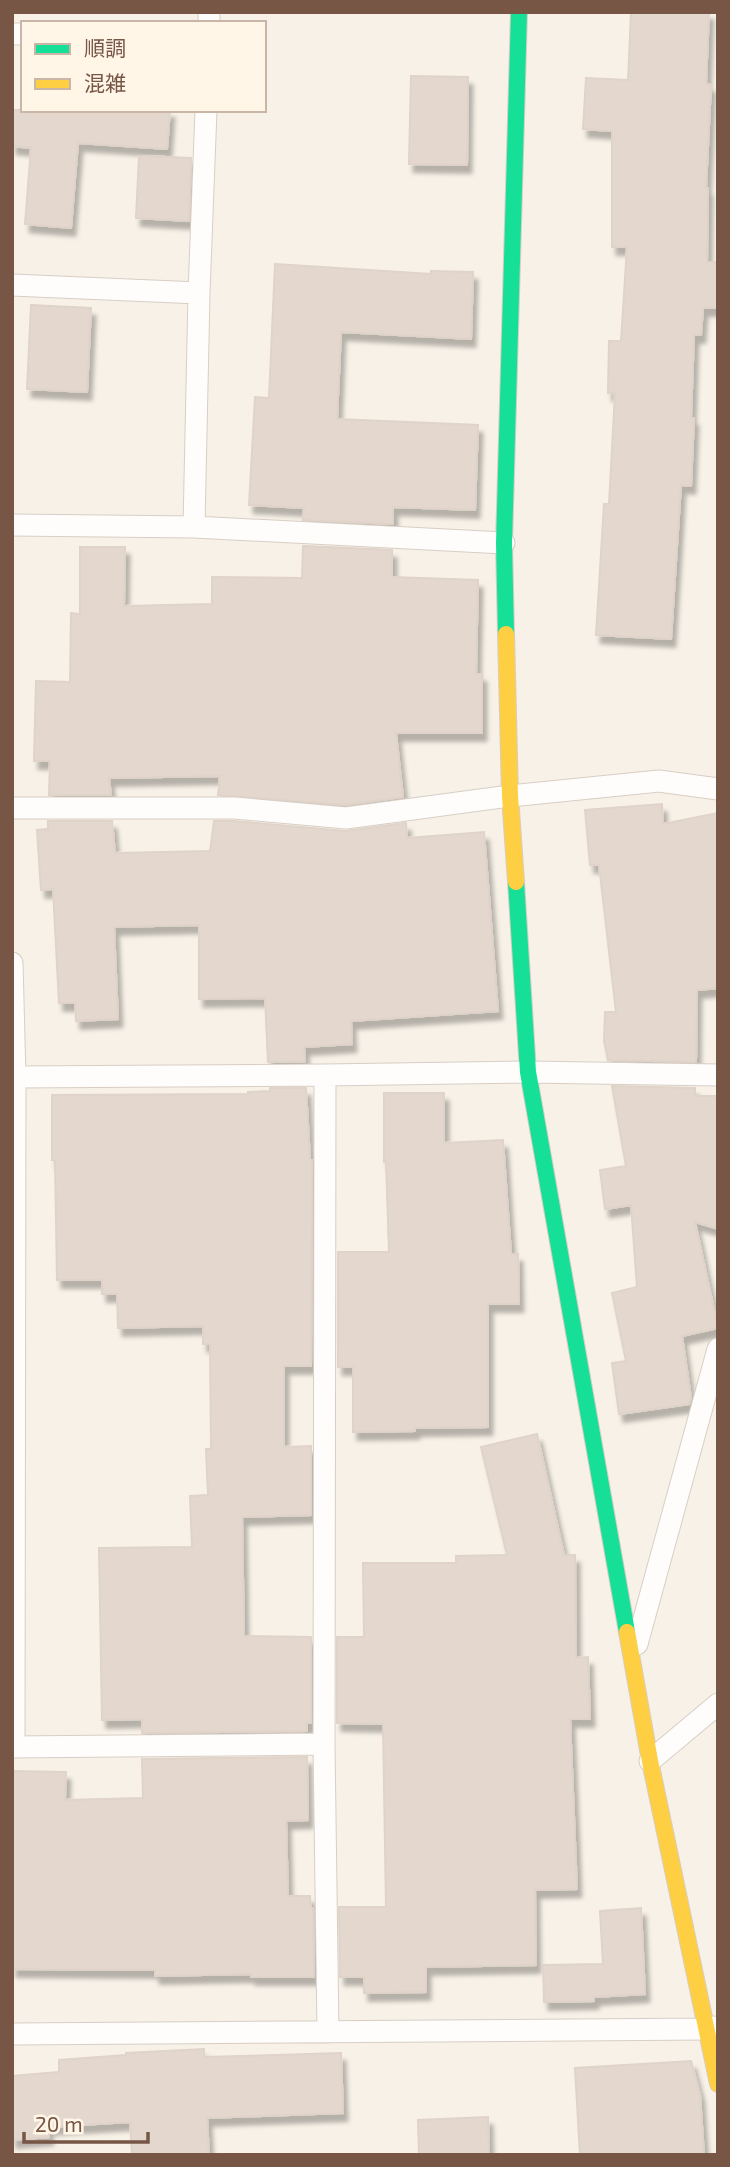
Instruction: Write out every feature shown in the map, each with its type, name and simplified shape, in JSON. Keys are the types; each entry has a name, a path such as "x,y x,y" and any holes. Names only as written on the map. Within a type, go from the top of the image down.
{"street":[{"path":"519,12 504,543 510,796 528,1072 650,1761 712,2027 718,2084"}],"lane":[{"path":"194,527 206,112"},
{"path":"12,285 199,293"},
{"path":"12,525 194,527 504,543"},
{"path":"12,808 236,808 346,818 510,796 659,781 718,789"},
{"path":"12,963 15,1077 13,1747 324,1744"},
{"path":"15,1077 528,1072 718,1075"},
{"path":"325,1075 324,1744 328,2032"},
{"path":"632,1662 718,1349"},
{"path":"650,1761 718,1704"},
{"path":"12,2035 712,2027"}],"building":[{"path":"631,12 709,12 706,84 711,85 706,188 707,262 718,262 718,308 703,308 701,335 694,335 691,486 681,485 671,639 596,635 604,504 609,504 615,393 608,393 609,341 621,341 627,247 612,247 612,131 583,129 586,78 628,80"},
{"path":"411,76 468,77 467,165 409,164"},
{"path":"12,110 170,112 167,149 78,143 71,228 25,224 31,148 12,146"},
{"path":"139,156 191,158 189,221 136,218"},
{"path":"275,264 431,274 431,271 473,272 471,339 341,332 337,419 478,425 475,510 393,507 393,524 303,520 304,508 249,505 255,397 269,398"},
{"path":"31,305 91,308 87,392 27,389"},
{"path":"303,546 392,550 392,577 478,580 476,674 482,674 482,733 396,733 403,797 346,805 218,795 220,776 109,778 111,795 49,795 50,761 34,761 36,681 70,682 71,613 80,614 80,547 125,547 124,606 212,604 212,577 302,578"},
{"path":"662,804 663,824 718,813 718,988 697,990 696,1062 608,1060 604,1041 605,1012 616,1012 599,865 590,865 585,810"},
{"path":"48,821 112,821 115,853 210,851 214,821 345,831 406,823 407,838 484,832 498,1011 351,1021 352,1044 304,1047 305,1062 268,1062 265,998 199,999 199,925 114,927 118,1019 76,1021 75,1003 59,1003 53,889 41,890 37,830 48,829"},
{"path":"612,1086 695,1088 695,1096 718,1096 718,1229 695,1222 718,1328 682,1336 691,1398 689,1404 619,1414 612,1363 626,1361 612,1293 637,1287 631,1205 605,1209 600,1170 626,1166"},
{"path":"270,1088 306,1088 312,1160 311,1366 284,1366 284,1447 311,1446 311,1515 242,1517 244,1636 311,1637 311,1723 307,1723 307,1731 142,1733 142,1719 102,1720 99,1548 192,1547 190,1496 208,1495 206,1449 211,1449 210,1344 203,1344 203,1326 118,1328 117,1294 102,1294 102,1280 57,1280 52,1095 248,1094 270,1091"},
{"path":"384,1093 444,1093 444,1143 503,1140 511,1254 518,1254 519,1304 488,1304 488,1427 353,1432 353,1367 338,1367 338,1252 389,1252 384,1162"},
{"path":"537,1434 564,1555 575,1555 576,1658 588,1657 590,1719 570,1719 577,1889 535,1890 536,1965 426,1967 426,1992 364,1993 364,1977 340,1977 339,1907 386,1907 383,1724 337,1723 337,1637 364,1637 363,1563 456,1563 456,1556 507,1555 481,1447"},
{"path":"307,1757 308,1820 286,1821 288,1896 310,1896 313,1908 314,1977 251,1977 251,1974 155,1976 155,1970 12,1969 12,1771 66,1772 65,1800 143,1798 142,1759"},
{"path":"641,1908 645,1994 594,1997 594,2001 544,2002 543,1965 603,1964 600,1911"},
{"path":"204,2049 204,2057 341,2053 343,2113 207,2118 209,2155 132,2155 130,2122 48,2127 49,2137 12,2140 12,2076 59,2072 59,2060"},
{"path":"691,2061 700,2095 704,2155 580,2155 575,2068"},
{"path":"488,2117 489,2155 419,2155 418,2120"}],"traffic: fast":[{"path":"506,634 504,543 519,12"},
{"path":"516,882 528,1072 627,1632"}],"traffic: slow":[{"path":"506,634 510,796 516,882"},
{"path":"627,1632 650,1761 718,2084"}]}
